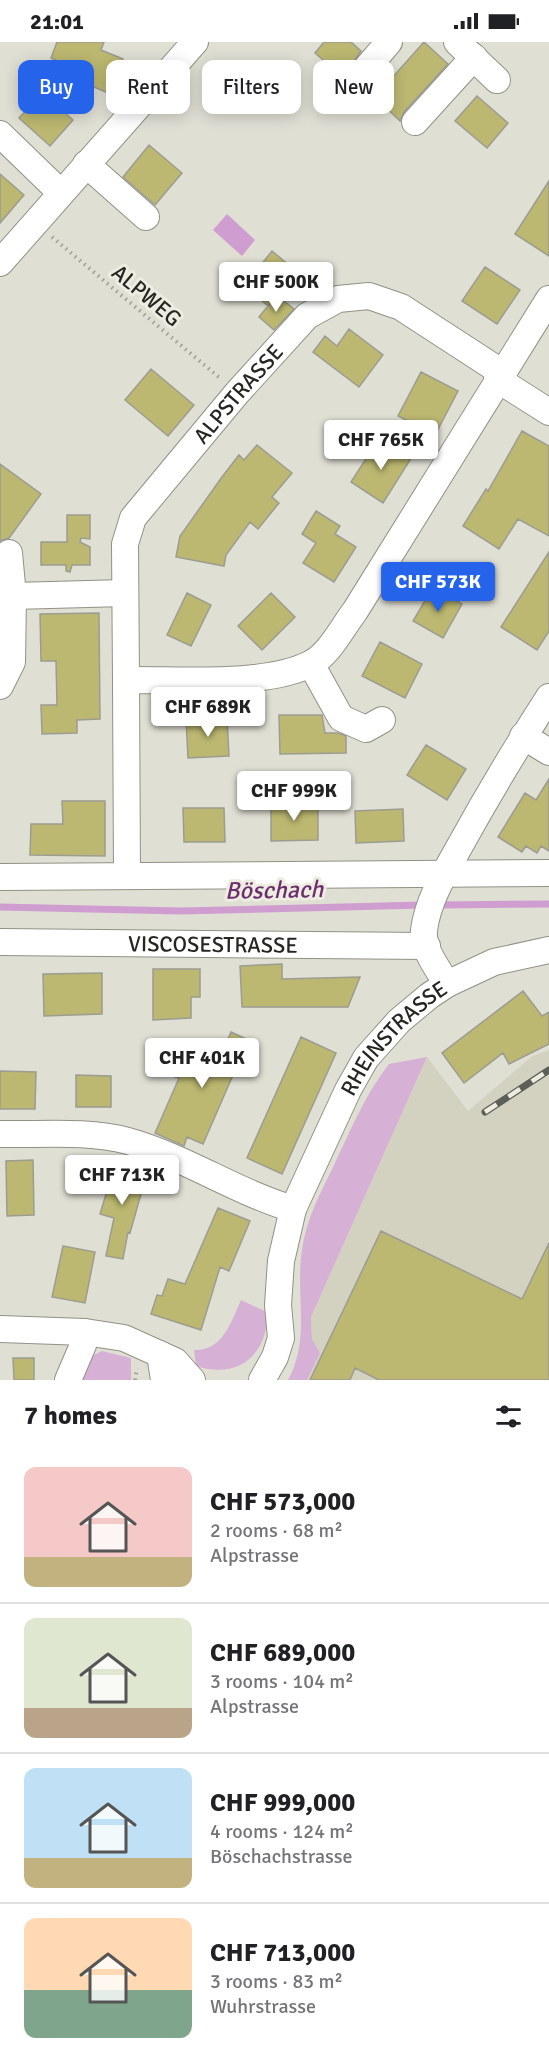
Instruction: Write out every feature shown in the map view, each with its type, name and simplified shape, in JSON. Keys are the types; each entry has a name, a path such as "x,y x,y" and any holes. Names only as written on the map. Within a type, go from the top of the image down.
{"street":[{"path":"0,263 195,42"},
{"path":"373,60 389,42"},
{"path":"415,123 465,50 497,80"},
{"path":"0,135 61,193"},
{"path":"86,164 146,217"},
{"name":"ALPSTRASSE","path":"128,876 124,544 133,518 237,393 307,316 338,299 369,296 401,307 549,412"},
{"path":"126,680 240,679 284,672 311,664 325,652 355,611 499,376 549,299"},
{"path":"0,686 12,662 13,596 9,553"},
{"path":"13,596 125,593"},
{"path":"311,664 340,718 366,729 382,720"},
{"path":"425,939 429,911 442,879 549,697"},
{"path":"524,736 549,752"},
{"path":"0,877 442,879 549,873"},
{"name":"VISCOSESTRASSE","path":"0,942 425,939"},
{"name":"RHEINSTRASSE","path":"258,1377 281,1338 278,1305 281,1261 293,1209 348,1090 366,1058 399,1021 447,984 425,939"},
{"path":"447,984 494,963 549,950"},
{"path":"0,1134 91,1136 128,1141 177,1159 293,1209"},
{"path":"0,1329 85,1332 124,1338 176,1361 192,1380"},
{"path":"68,1380 83,1345 85,1332"},
{"path":"160,1354 164,1380"}],"path":[{"name":"ALPWEG","path":"35,223 237,393"}],"shaded area":[{"path":"227,214 255,240 242,256 213,230"},
{"path":"549,1050 549,1380 307,1380 320,1353 312,1339 311,1317 427,1057 468,1111 531,1057"},
{"path":"427,1057 311,1317 312,1339 320,1353 307,1380 288,1380 299,1349 300,1267 304,1239 315,1206 359,1113 389,1064"},
{"path":"241,1300 267,1312 263,1340 256,1351 248,1360 225,1369 196,1366 194,1350 212,1346 225,1334"},
{"path":"102,1351 131,1358 131,1380 80,1380 90,1357"}],"building":[{"path":"57,42 104,42 101,50 123,59 106,60 106,92 94,87 94,60 51,58"},
{"path":"324,42 351,42 361,51 355,60 323,60 315,53"},
{"path":"424,42 448,64 404,112 400,121 393,114 394,76"},
{"path":"477,96 508,123 487,148 455,121"},
{"path":"23,114 66,114 73,120 50,146 19,118"},
{"path":"149,145 182,173 155,205 123,177"},
{"path":"0,174 24,195 0,223"},
{"path":"549,181 549,256 515,234"},
{"path":"272,251 296,271 268,306 244,286"},
{"path":"485,267 520,290 497,324 462,301"},
{"path":"277,295 294,309 274,330 259,317"},
{"path":"349,329 383,355 359,387 313,352 325,336 337,346"},
{"path":"151,369 194,405 168,436 125,400"},
{"path":"421,372 458,391 435,435 398,416"},
{"path":"522,431 549,446 549,536 518,519 499,549 463,526 486,489 488,491"},
{"path":"378,440 410,460 383,503 351,482"},
{"path":"257,445 292,473 272,497 279,503 258,529 250,522 226,555 224,566 176,557 180,536 222,477 239,455 244,460"},
{"path":"0,464 41,494 9,538 0,541"},
{"path":"316,511 340,526 335,534 356,547 334,582 303,563 316,543 302,534"},
{"path":"67,515 90,515 90,539 81,538 80,542 90,547 90,565 72,565 70,572 66,571 66,565 41,565 41,542 67,542"},
{"path":"549,552 549,631 537,650 501,627"},
{"path":"433,587 462,604 443,638 413,621"},
{"path":"187,593 211,605 191,646 167,635"},
{"path":"271,593 295,617 262,650 238,626"},
{"path":"99,613 100,719 77,720 77,733 42,734 41,705 57,705 56,661 41,661 40,614"},
{"path":"380,642 422,664 405,698 362,676"},
{"path":"279,715 322,715 325,733 338,733 346,736 346,753 280,754"},
{"path":"227,717 229,756 188,758 186,719"},
{"path":"426,745 466,769 447,800 407,775"},
{"path":"549,779 549,851 541,846 537,853 526,846 522,852 498,837 525,793 536,800"},
{"path":"62,801 105,801 105,856 30,855 31,824 63,824"},
{"path":"318,803 318,840 271,841 271,804"},
{"path":"183,808 224,808 225,842 184,842"},
{"path":"403,809 404,841 356,843 355,811"},
{"path":"282,964 282,979 360,977 348,1007 242,1007 240,966"},
{"path":"153,969 200,969 200,997 191,997 191,1018 153,1020"},
{"path":"102,973 102,1014 44,1016 43,974"},
{"path":"523,991 542,1016 549,1012 549,1044 509,1064 503,1053 464,1083 442,1053"},
{"path":"231,1032 255,1043 244,1069 237,1066 203,1144 187,1137 184,1146 155,1133 179,1078 175,1077 191,1040 222,1053"},
{"path":"301,1037 336,1053 282,1174 247,1158"},
{"path":"0,1071 36,1072 35,1109 0,1109"},
{"path":"76,1075 111,1076 111,1107 76,1107"},
{"path":"33,1160 34,1215 7,1216 6,1161"},
{"path":"115,1164 147,1173 130,1233 128,1232 123,1259 106,1256 114,1218 100,1214"},
{"path":"218,1208 250,1221 229,1271 220,1267 201,1330 151,1314 157,1295 162,1296 168,1279 185,1284"},
{"path":"381,1231 522,1299 549,1243 549,1380 379,1380 355,1368 350,1380 310,1380"},
{"path":"63,1246 95,1252 85,1303 52,1297"},
{"path":"13,1358 34,1358 34,1380 14,1380"}],"waterway":[{"name":"Böschach","path":"437,905 549,904"},
{"name":"Böschach","path":"0,907 181,911 423,905"}],"railway":[{"path":"485,1112 549,1070"}]}
